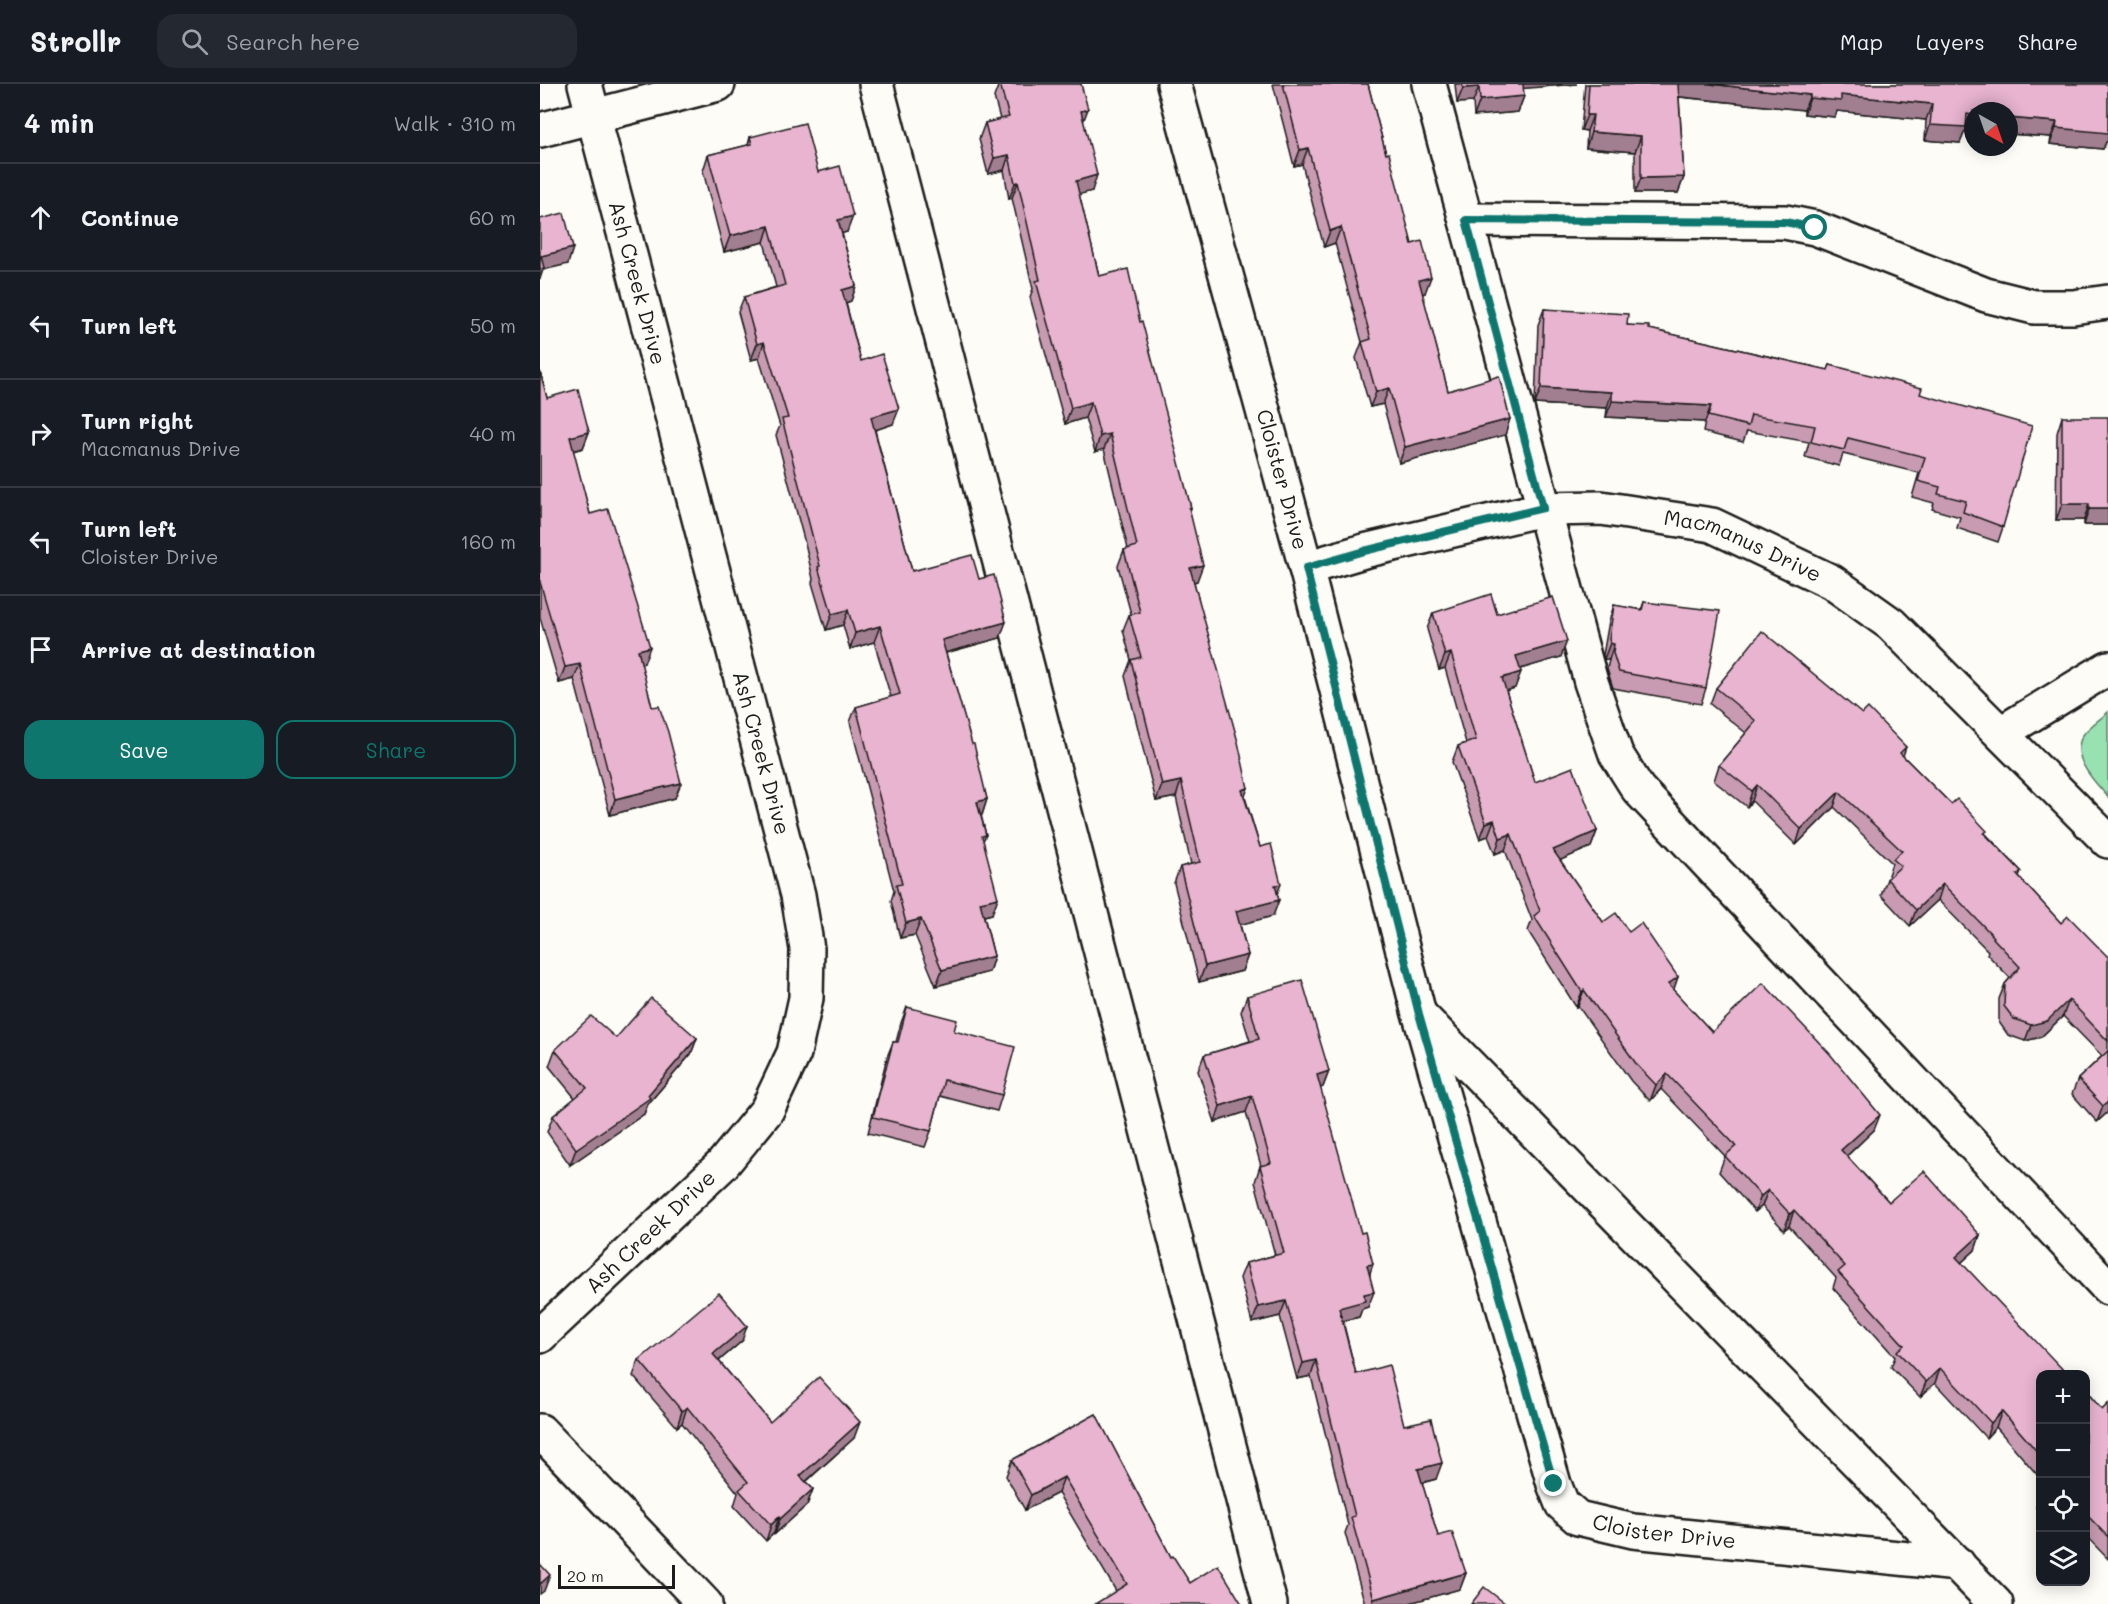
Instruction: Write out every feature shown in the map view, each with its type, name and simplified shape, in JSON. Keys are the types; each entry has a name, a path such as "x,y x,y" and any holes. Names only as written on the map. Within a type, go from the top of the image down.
{"street":[{"name":"Ash Creek Drive","path":"540,1336 722,1165 767,1110 794,1053 806,998 807,949 798,895 585,84"},
{"path":"540,130 718,84"},
{"path":"876,84 1270,1604"},
{"name":"Cloister Drive","path":"1174,84 1306,568 1419,1014 1554,1484 1562,1504 1578,1518 1633,1531 1958,1564"},
{"path":"1429,84 1591,682 1616,754 1638,789 2108,1288"},
{"path":"1466,220 1785,222 1815,228 1986,294 2034,308 2073,307 2108,302"},
{"name":"Macmanus Drive","path":"1306,568 1364,551 1543,508 1601,508 1712,525 1832,582 1891,624 2108,841"},
{"path":"2001,733 2108,668"},
{"path":"1419,1014 1996,1604"},
{"path":"540,1431 705,1604"}],"green space":[{"path":"2108,712 2108,797 2085,769 2079,752 2083,735"}],"building":[{"path":"1000,84 1081,84 1088,109 1081,111 1097,175 1076,181 1099,276 1128,269 1140,322 1142,321 1191,508 1189,508 1203,565 1190,568 1238,742 1248,788 1242,790 1260,847 1271,844 1281,884 1275,885 1279,900 1236,911 1248,955 1205,966 1180,867 1200,862 1181,781 1162,785 1131,660 1141,657 1129,615 1140,612 1124,550 1137,546 1110,434 1100,436 1091,402 1071,408 1036,281 1040,280 1018,182 1015,183 1009,155 994,158 985,123 1009,117"},
{"path":"1283,84 1368,84 1386,154 1389,153 1412,244 1422,241 1431,277 1419,280 1448,391 1499,376 1510,419 1405,447 1389,388 1376,392 1362,342 1371,339 1341,227 1330,231 1308,148 1300,150"},
{"path":"1462,84 1523,84 1524,96 1480,100 1479,87 1463,88"},
{"path":"1589,84 1678,84 1684,177 1641,178 1641,136 1591,132 1593,115 1587,115"},
{"path":"1710,84 2108,84 2108,133 2056,128 2057,122 2018,119 2018,102 1964,102 1964,127 1930,125 1932,104 1841,95 1841,101 1810,98 1810,95"},
{"path":"805,123 818,172 840,166 853,216 838,220 856,286 842,290 861,361 882,354 899,409 871,417 912,571 972,555 979,579 994,575 1006,622 942,640 972,744 974,744 987,799 977,802 986,835 982,836 998,898 980,902 994,956 942,970 921,919 906,923 896,885 902,884 856,707 900,694 880,626 855,633 848,610 832,614 818,567 820,566 782,419 788,418 764,342 757,344 744,297 785,285 769,226 730,236 708,155 752,144 750,137"},
{"path":"564,213 573,248 541,256 544,268 540,269 540,219"},
{"path":"1544,309 1628,314 1627,325 1649,326 1649,329 1828,370 1830,365 1922,388 1920,394 2032,426 2003,527 1963,512 1966,501 1938,494 1940,487 1918,481 1925,457 1848,438 1844,450 1811,442 1815,426 1751,415 1748,426 1708,416 1711,406 1612,401 1612,392 1541,388"},
{"path":"540,371 547,398 578,389 589,432 570,437 590,514 608,509 650,647 638,650 652,707 659,706 681,783 615,799 580,664 565,667 540,582"},
{"path":"2062,417 2108,417 2108,509 2089,509 2089,504 2062,504"},
{"path":"1491,594 1497,614 1553,597 1567,641 1516,656 1521,672 1502,678 1535,782 1573,767 1597,831 1553,850 1603,922 1616,913 1629,932 1641,923 1678,977 1668,984 1712,1032 1763,983 1830,1054 1880,1115 1841,1150 1889,1202 1924,1171 1980,1235 1956,1257 2063,1370 2036,1370 2036,1450 2002,1411 1991,1423 1940,1368 1926,1382 1897,1351 1904,1345 1838,1272 1845,1266 1794,1210 1790,1214 1768,1190 1761,1196 1725,1156 1736,1146 1667,1074 1656,1085 1637,1065 1584,990 1582,992 1534,916 1540,911 1511,834 1500,838 1494,820 1486,823 1458,746 1476,740 1451,653 1445,655 1433,613"},
{"path":"1644,602 1720,611 1706,688 1619,672 1613,653 1614,644 1610,643 1609,639 1614,605 1642,610"},
{"path":"1762,631 1862,714 1868,708 1906,747 1900,753 1951,804 1957,799 1987,831 1984,833 2021,871 2017,875 2061,923 2068,916 2108,957 2108,1041 2069,1000 2047,1021 2031,1025 2014,1019 2004,1006 2005,984 2020,967 1943,884 1916,910 1887,879 1901,866 1893,859 1902,851 1839,792 1801,829 1757,785 1752,791 1719,765 1756,721 1716,688"},
{"path":"1302,980 1329,1071 1317,1075 1361,1233 1365,1232 1373,1264 1367,1265 1374,1292 1364,1294 1365,1301 1339,1308 1356,1374 1389,1365 1404,1425 1431,1419 1442,1463 1418,1469 1438,1536 1452,1532 1466,1573 1374,1599 1351,1517 1355,1516 1316,1360 1303,1363 1286,1301 1258,1307 1246,1263 1284,1253 1260,1166 1271,1163 1252,1096 1220,1106 1204,1055 1259,1039 1247,996"},
{"path":"651,998 697,1038 648,1095 650,1098 576,1149 553,1116 587,1088 555,1050 591,1016 616,1038"},
{"path":"907,1007 957,1020 954,1031 1015,1047 1002,1095 944,1080 931,1131 873,1117 893,1042 898,1042"},
{"path":"2108,1051 2108,1102 2103,1106 2078,1079"},
{"path":"719,1293 747,1326 713,1354 770,1422 819,1377 860,1422 800,1476 813,1489 771,1525 739,1490 748,1482 687,1407 682,1411 639,1360"},
{"path":"2090,1396 2102,1410 2108,1404 2108,1537 2090,1518"},
{"path":"1096,1414 1171,1557 1173,1556 1190,1583 1218,1565 1242,1604 1095,1604 1127,1584 1064,1477 1031,1495 1012,1460"},
{"path":"540,1564 550,1575 540,1584"},
{"path":"1484,1587 1506,1604 1471,1604"}],"route":[{"path":"1554,1484 1419,1014 1306,568 1364,551 1543,508 1466,220 1785,222 1815,228"}]}
